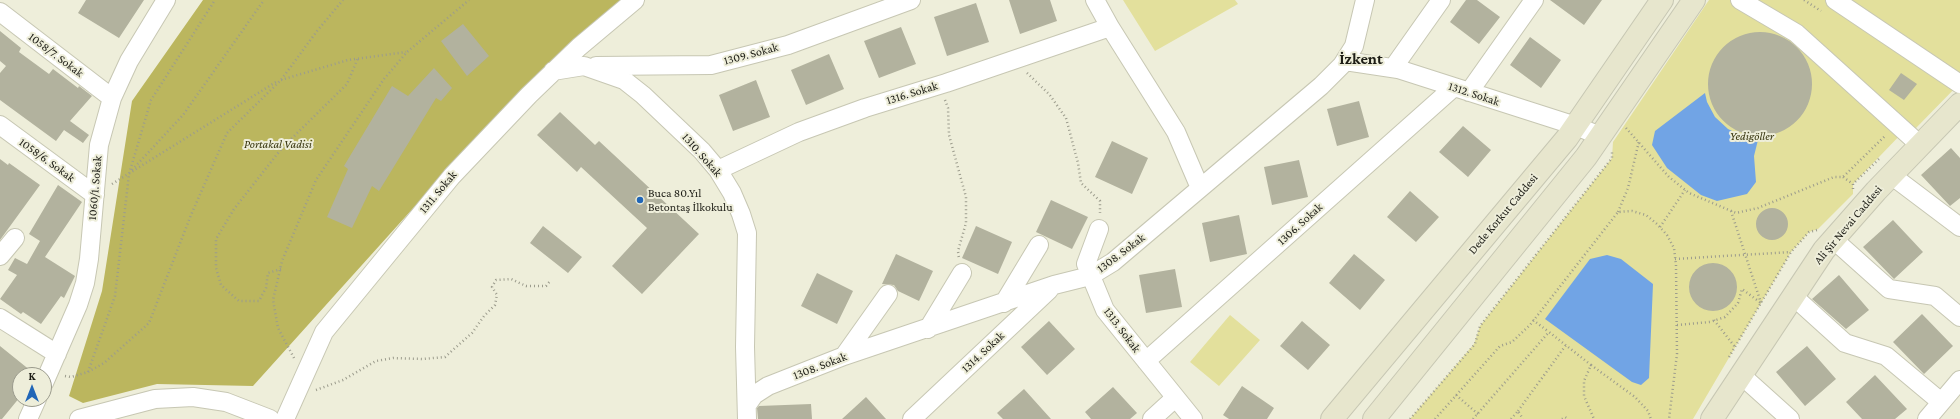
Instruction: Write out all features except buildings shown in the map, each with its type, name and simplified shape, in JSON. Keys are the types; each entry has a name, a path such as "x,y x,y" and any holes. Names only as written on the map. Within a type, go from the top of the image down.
{"main road":[{"name":"Dede Korkut Caddesi","path":"1332,419 1576,126 1662,0"},
{"path":"1374,419 1581,163 1611,138 1694,0"},
{"name":"Ali Şir Nevai Caddesi","path":"1712,419 1824,250 1891,175 1920,145 1957,112"}],"street":[{"name":"1060/1. Sokak","path":"51,367 78,305 85,283 99,145 112,98 129,61 166,0"},
{"name":"1311. Sokak","path":"285,419 324,332 428,204 452,176 529,95 579,47 635,0"},
{"name":"1309. Sokak","path":"584,66 711,65 788,45 911,0"},
{"path":"1095,0 1176,132 1200,188"},
{"name":"1308. Sokak","path":"747,412 754,395 768,386 844,356 928,329 1054,285 1090,276 1113,262 1321,86 1345,61 1354,46 1365,0"},
{"path":"1393,68 1441,0"},
{"name":"1306. Sokak","path":"1146,361 1461,90 1534,0"},
{"path":"1740,0 1796,33 1920,145"},
{"path":"1835,0 1960,84"},
{"name":"1058/7. Sokak","path":"0,12 112,98"},
{"name":"1316. Sokak","path":"718,170 799,132 873,105 1010,61 1110,26"},
{"name":"1312. Sokak","path":"1345,61 1393,68 1611,138"},
{"path":"553,72 584,66"},
{"name":"1310. Sokak","path":"584,66 624,80 644,95 702,151 718,170 741,214 747,233 745,347 747,412"},
{"name":"1058/6. Sokak","path":"0,126 95,195"},
{"path":"1891,175 1960,227"},
{"name":"1313. Sokak","path":"1099,229 1086,264 1105,310 1193,419"},
{"path":"0,256 15,238"},
{"path":"1834,239 1889,288 1935,296 1960,317"},
{"path":"1004,303 1039,245"},
{"path":"928,329 962,273"},
{"name":"1314. Sokak","path":"912,419 1054,285"},
{"path":"844,356 888,294"},
{"path":"1793,296 1845,343 1886,356 1941,402"},
{"path":"0,318 48,367"},
{"path":"1741,375 1790,419"},
{"path":"1927,419 1960,380"},
{"path":"79,419 156,399 193,397 226,402 270,419"},
{"path":"1152,419 1175,398"},
{"path":"28,419 33,407"}],"path":[{"path":"88,372 115,296 128,174 151,100 215,0"},
{"path":"128,174 183,115 264,0"},
{"path":"52,370 71,377 88,372 104,363 149,323 191,215 227,133 281,80 317,31 343,0"},
{"path":"469,0 407,52 384,79 316,180 280,269 273,300 278,328 301,383 319,390 343,380 376,361 393,358 423,359 444,356 472,333 484,316 495,305 497,295 492,288 496,280 511,279 526,286 546,286 551,280"},
{"path":"95,195 281,80 358,58 407,52"},
{"path":"280,269 268,272 266,288 258,301 239,301 221,285 216,268 216,239 234,209 282,148 347,84 358,58"},
{"path":"1010,61 1049,94 1066,118 1078,163 1081,183 1100,201 1099,229"},
{"path":"940,84 948,108 949,135 966,197 966,223 958,252 962,273"},
{"path":"1843,177 1898,124"},
{"path":"1410,419 1474,344 1480,326 1612,158 1611,138 1624,125 1670,177 1685,190 1712,204 1736,213 1758,208 1834,177 1843,177 1853,184"},
{"path":"1434,419 1500,346 1512,342 1534,320 1618,212 1628,188 1639,141"},
{"path":"1660,227 1685,190"},
{"path":"1618,212 1632,211 1646,215 1668,235 1674,248 1677,354 1669,419"},
{"path":"1677,325 1725,317 1738,303 1742,288 1761,303 1731,211"},
{"path":"1675,259 1791,252"},
{"path":"1534,320 1591,365 1635,397 1648,411 1651,419"},
{"path":"1714,320 1735,347"},
{"path":"1475,418 1549,332"},
{"path":"1511,419 1566,345"},
{"path":"1591,365 1584,381 1584,396 1594,419"},
{"path":"1456,395 1478,414"},
{"path":"1518,411 1523,419"},
{"path":"1562,419 1565,417 1568,419"}],"green space":[{"name":"Portakal Vadisi","path":"203,0 634,0 434,185 253,386 157,384 83,403 69,396 102,291 132,101"},
{"path":"1123,0 1235,0 1238,4 1155,51"},
{"name":"Yedigöller","path":"1709,0 1960,0 1960,83 1916,128 1905,130 1853,184 1853,194 1818,229 1809,232 1791,252 1693,419 1410,419 1474,344 1480,326 1612,158 1613,142"},
{"path":"1230,315 1260,340 1219,386 1190,362"}],"water":[{"path":"1705,93 1707,102 1715,117 1728,129 1744,137 1758,140 1754,156 1756,182 1747,194 1717,201 1701,195 1667,168 1652,145 1655,131"},
{"path":"1607,255 1621,259 1653,284 1649,378 1641,385 1632,382 1545,319 1590,259"}],"place":[{"name":"Buca 80.Yıl Betontaş İlkokulu","path":"640,200"}],"district":[{"name":"İzkent","path":"1361,59"}]}
